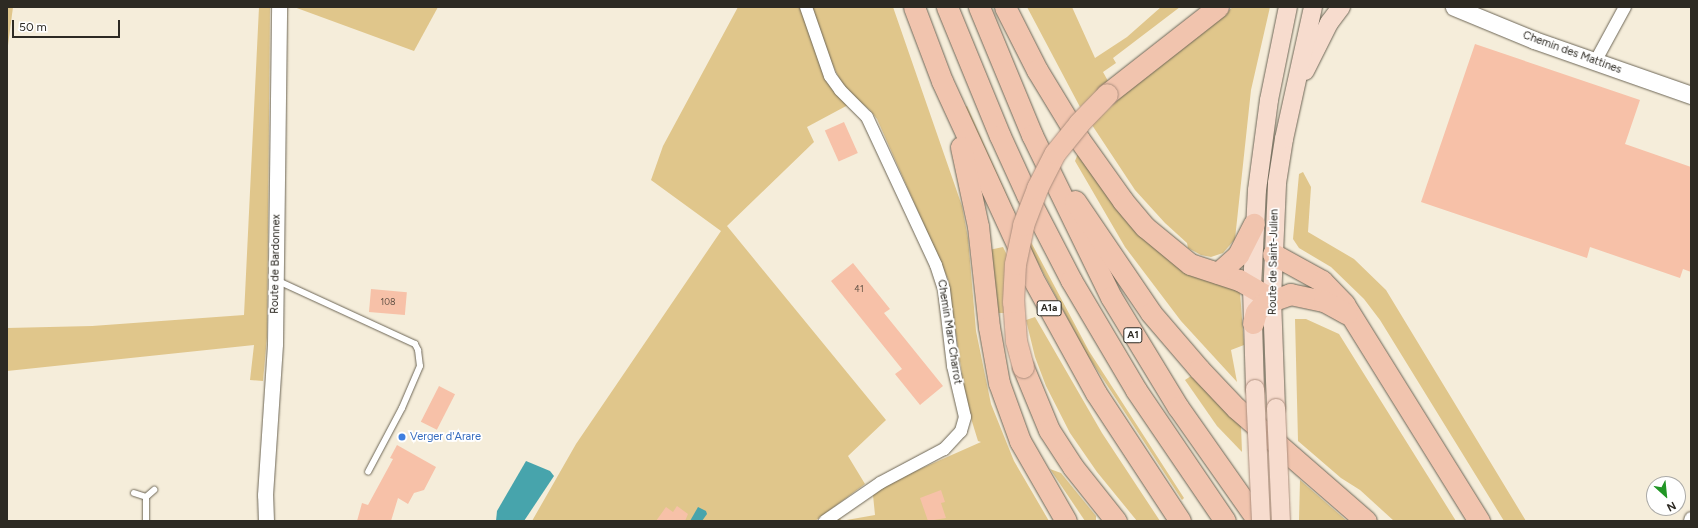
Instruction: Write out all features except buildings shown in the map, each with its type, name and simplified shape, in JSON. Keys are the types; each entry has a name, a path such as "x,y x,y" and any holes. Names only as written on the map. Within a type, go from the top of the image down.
{"highway":[{"name":"A1a","path":"914,7 942,81 1032,277 1069,345 1122,435 1180,521"},
{"name":"A1","path":"947,7 1000,136 1071,280 1136,390 1225,521"},
{"name":"A1","path":"979,7 1032,135 1080,237 1132,333 1198,436 1260,521"},
{"path":"1005,7 1055,102 1107,180 1145,227 1190,264 1218,273 1252,288 1272,299"},
{"path":"1116,521 1073,467 1049,430 1034,399 1023,367 1016,335 1013,295 1017,251 1023,225 1037,188 1055,153 1079,123 1107,94 1210,10"},
{"path":"942,81 974,200 990,334 999,383 1020,441 1066,521"},
{"path":"1032,135 1117,266 1172,338 1236,408 1366,521"},
{"path":"1218,273 1238,256 1254,224"},
{"path":"1274,254 1326,284 1344,304 1479,521"},
{"path":"1252,323 1260,307 1272,299 1290,294 1315,298 1338,307 1353,320"}],"main road":[{"name":"Route de Saint-Julien","path":"1260,521 1256,389 1252,323 1254,224 1266,122 1288,7"},
{"name":"Route de Saint-Julien","path":"1281,521 1272,299 1277,183 1294,93 1313,7"},
{"path":"1294,93 1329,23 1341,7"},
{"name":"Chemin des Mattines","path":"1454,7 1595,62 1691,95"}],"street":[{"name":"Route de Bardonnex","path":"266,521 276,280 279,7"},
{"name":"Chemin Marc Charrot","path":"806,7 830,76 840,90 867,117 936,265 944,290 953,366 965,417 961,431 944,449 880,482 825,521"},
{"path":"1595,62 1625,7"}],"lane":[{"path":"276,280 415,344 418,350 420,366 402,408 368,472"},
{"path":"146,521 146,497 154,490"},
{"path":"134,493 146,497"}],"shaded area":[{"path":"7,7 13,7 7,53"},
{"path":"259,7 270,7 267,337 263,381 250,380 254,345 7,371 7,328 92,326 244,315"},
{"path":"294,7 438,7 414,51"},
{"path":"738,7 800,7 822,69 848,105 807,127 814,142 727,226 886,420 848,456 865,484 815,521 532,521 576,444 721,231 651,180 663,146"},
{"path":"812,7 893,7 962,206 968,238 976,331 991,404 1014,461 1049,521 841,521 875,515 873,495 893,481 981,442 978,441 966,402 948,279 877,119 870,110 847,91 840,80 826,51"},
{"path":"1027,7 1072,7 1095,58 1127,37 1161,7 1180,7 1113,58 1116,63 1103,72 1108,81 1080,107"},
{"path":"1233,7 1270,7 1251,90 1235,239 1223,253 1211,257 1201,255 1188,248 1187,243 1165,223 1135,190 1092,125 1122,96"},
{"path":"967,106 1016,216 1012,217 963,108"},
{"path":"1079,151 1113,200 1240,292 1244,345 1231,350 1237,382 1181,321 1125,247 1075,161"},
{"path":"1303,172 1311,187 1308,232 1354,259 1386,290 1526,521 1504,521 1380,320 1364,299 1331,267 1299,248 1293,239 1299,174"},
{"path":"1031,242 1089,351 1184,498 1182,500 1086,353 1029,246"},
{"path":"1003,247 1007,255 1004,313 996,313 989,250"},
{"path":"1035,317 1102,433 1160,521 1137,521 1097,472 1070,433 1046,386 1035,357 1026,320"},
{"path":"1295,319 1306,319 1339,334 1456,521 1394,521 1360,490 1341,478 1298,441"},
{"path":"1191,376 1241,426 1242,452 1217,426 1185,380"},
{"path":"1050,469 1061,473 1096,516 1096,521 1085,521"},
{"path":"1300,480 1347,521 1299,521"},
{"path":"840,517 841,521 834,521"}],"water":[{"path":"526,461 550,471 554,476 524,521 496,521 497,511"},
{"path":"698,507 706,511 707,514 702,521 690,521"}],"place":[{"name":"Verger d'Arare","path":"402,437"}]}
